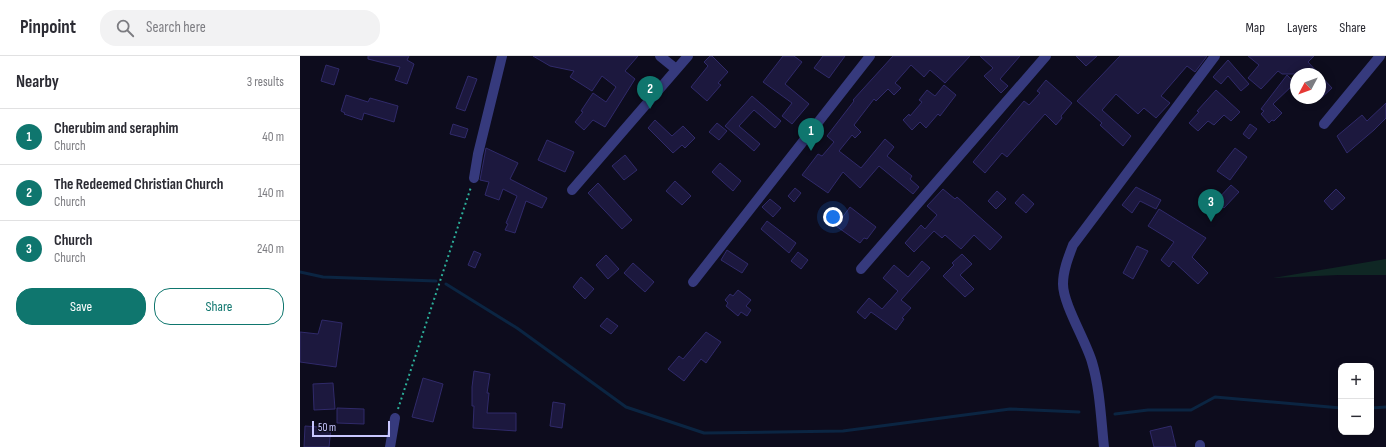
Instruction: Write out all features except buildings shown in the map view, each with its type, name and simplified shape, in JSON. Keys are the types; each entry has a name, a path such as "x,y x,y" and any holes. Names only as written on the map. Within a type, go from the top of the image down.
{"street":[{"path":"474,178 478,154 502,56"},
{"path":"660,56 676,69"},
{"path":"572,190 688,56"},
{"path":"692,282 870,56"},
{"path":"861,269 1046,56"},
{"path":"1104,447 1098,386 1092,361 1069,305 1063,285 1066,266 1072,245 1215,56"},
{"path":"1324,124 1380,56"},
{"path":"390,447 395,418"}],"path":[{"path":"395,418 474,178"}],"green space":[{"path":"1386,259 1386,275 1338,275 1273,278"}],"waterway":[{"path":"300,272 323,277 436,281"},
{"path":"446,284 517,328 626,407 704,433 843,431 1010,409 1079,412"},
{"path":"1115,414 1148,410 1191,410 1215,397 1338,408"},
{"path":"1374,408 1386,407"}],"place":[{"name":"The Redeemed Christian Church","path":"650,109"},
{"name":"Cherubim and seraphim","path":"811,151"},
{"name":"Church","path":"1211,222"}]}
